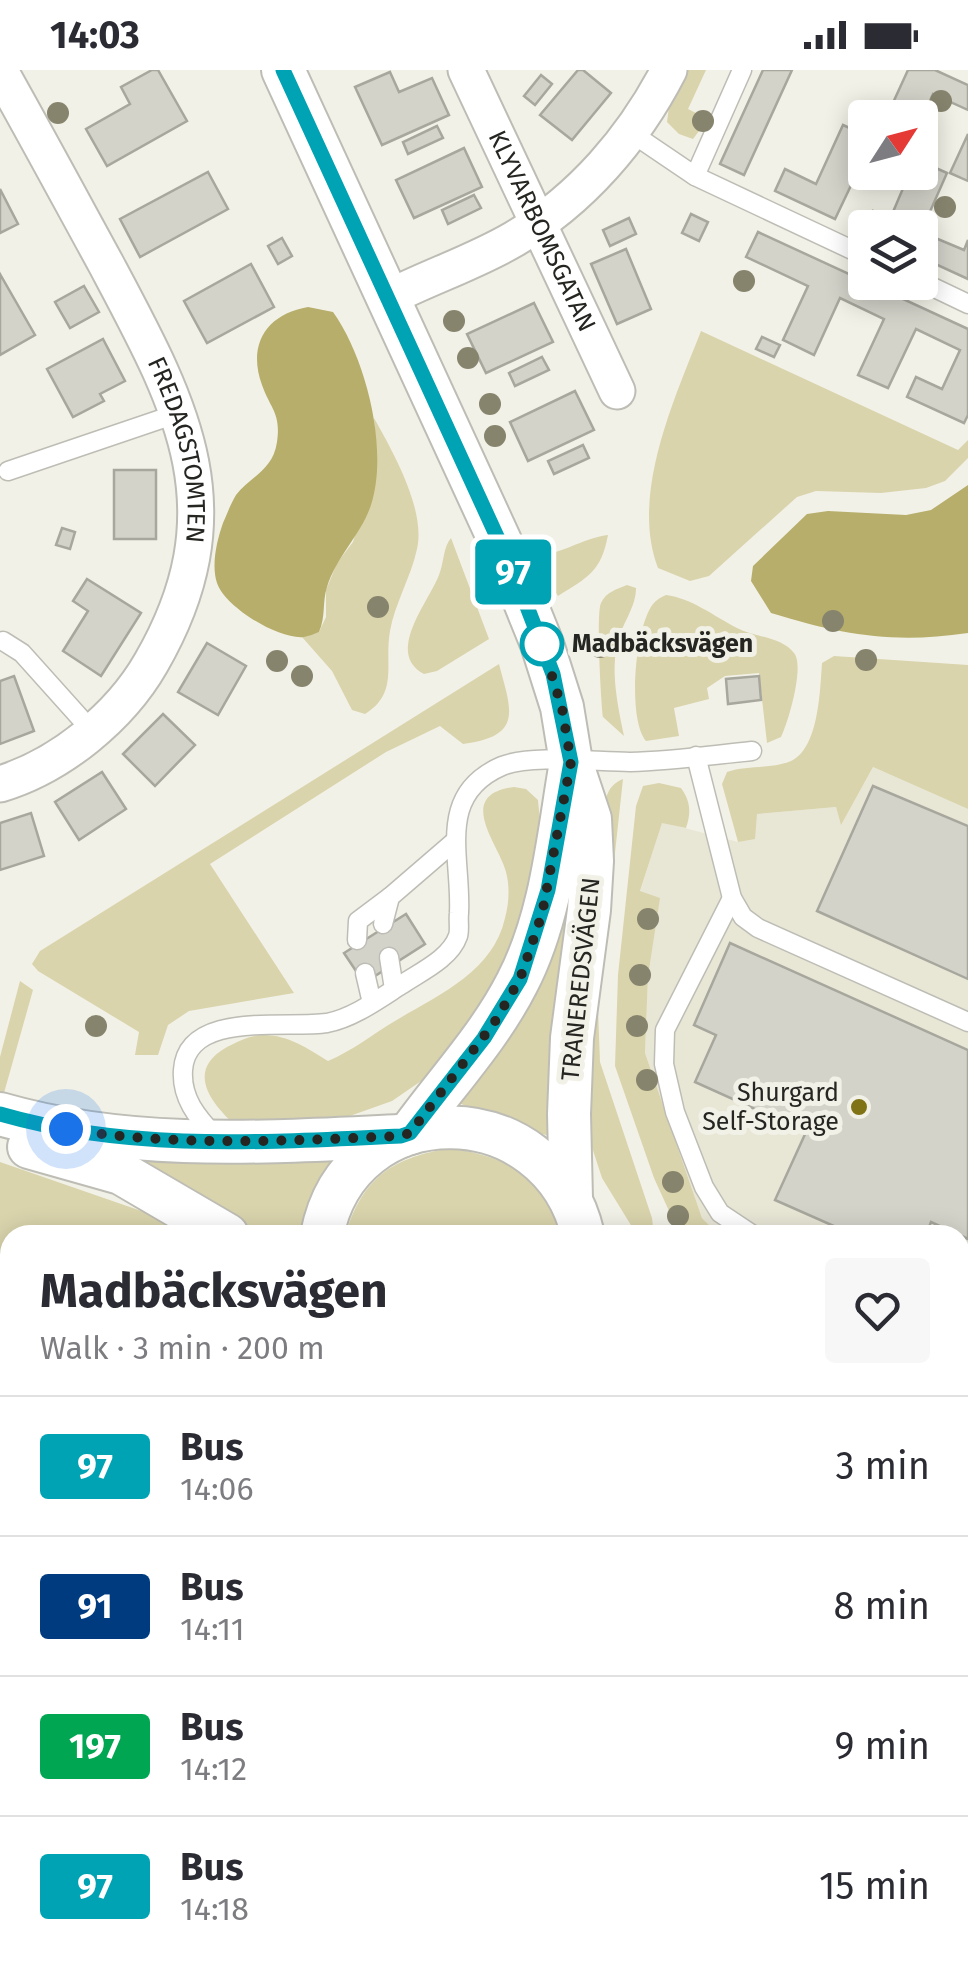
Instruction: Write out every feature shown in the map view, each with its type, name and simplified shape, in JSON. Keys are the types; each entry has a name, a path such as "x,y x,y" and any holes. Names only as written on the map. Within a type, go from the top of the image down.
{"street":[{"name":"TRANEREDSVÄGEN","path":"283,70 496,532 542,644 562,708 571,762 590,819 592,860 572,1038 568,1114 583,1221"},
{"name":"KLYVARBOMSGATAN","path":"466,70 617,391"},
{"path":"388,298 539,224 602,168 669,70"},
{"name":"FREDAGSTOMTEN","path":"0,71 152,351 178,412 194,481 196,520 183,596 166,637 142,678 92,731 53,760 0,784"},
{"name":"TRANEREDSVÄGEN","path":"405,1135 484,1038 524,970 548,890 571,762"},
{"path":"0,1114 128,1139 222,1144 405,1135 430,1128 462,1127 493,1132 512,1140 546,1165 583,1221"},
{"path":"325,1225 344,1181 370,1155 405,1135"},
{"path":"0,1138 121,1173 210,1225"}],"lane":[{"path":"695,176 742,70"},
{"path":"630,132 695,176 848,248"},
{"path":"938,290 968,304"},
{"path":"8,471 178,412"},
{"path":"4,642 22,652 92,731"},
{"path":"222,1144 192,1111 182,1082 184,1057 192,1044 212,1032 280,1022 327,1022 372,1003 446,955 458,936 460,894 455,841 460,801 479,780 503,766 528,760 571,762 752,751"},
{"path":"696,756 732,898 743,917 758,928 968,1022"},
{"path":"357,940 358,921 455,841"},
{"path":"384,924 390,897"},
{"path":"732,898 665,1030 664,1064 676,1112 704,1186 720,1212 739,1225"},
{"path":"389,957 394,989"},
{"path":"365,973 372,1003"}],"shaded area":[{"path":"686,70 706,70 688,109 708,119 693,139 679,134 667,122 669,107"},
{"path":"308,307 333,312 355,354 376,431 376,483 367,516 331,576 319,632 293,637 268,628 230,602 217,583 215,568 219,537 232,501 266,467 277,442 276,418 258,370 259,344 281,316"},
{"path":"701,331 958,450 968,440 968,458 945,481 926,488 881,493 816,491 797,497 709,576 690,581 658,568 651,540 652,479 668,417"},
{"path":"374,418 406,482 419,534 390,631 386,687 376,706 365,714 352,710 332,671 302,637 319,632 326,617 326,590 337,563 353,542 376,467"},
{"path":"968,485 968,633 916,638 822,627 771,613 751,581 753,566 807,514 828,511 906,515 931,510"},
{"path":"608,535 597,566 558,596 533,556"},
{"path":"451,538 489,639 437,671 424,674 408,654 409,641"},
{"path":"627,585 636,588 635,595 618,641 615,664 624,736 603,717 599,623 603,599"},
{"path":"666,595 782,644 794,653 797,682 781,737 767,743 759,673 725,676 707,688 709,699 674,708 679,736 646,741 640,729 635,694 638,651 647,616 654,603"},
{"path":"834,656 968,665 968,809 873,767 841,825 836,807 757,814 755,839 738,842 722,784 727,772 784,763 800,754 813,731 822,663"},
{"path":"499,664 509,707 504,727 496,735 463,744 440,726 386,752 210,864 294,993 189,1011 168,1025 158,1055 135,1055 139,1032 32,964 40,951"},
{"path":"873,767 968,809 968,1225 709,1225 702,1218 645,1053 648,976 640,892 662,822 738,842 756,814 836,807 841,824"},
{"path":"623,779 598,1009 600,1062 653,1225 631,1225 602,1178 589,1138 577,1076 603,813 606,797"},
{"path":"659,783 681,788 687,798 686,828 662,823 640,891 660,898 648,976 645,1053 702,1218 709,1225 675,1225 654,1178 615,1066 618,975 636,806 643,786"},
{"path":"514,787 526,789 538,800 541,832 536,877 489,1004 427,1077 392,1101 347,1117 237,1127 206,1087 207,1066 227,1047 254,1036 281,1037 328,1061 446,991 489,953 505,918 508,889 506,872 483,810 486,800 496,792"},
{"path":"574,835 552,1137 453,1100"},
{"path":"20,981 33,990 4,1093 0,1092 0,1057"},
{"path":"100,1145 334,1149 310,1225 248,1225 188,1186"},
{"path":"452,1148 491,1158 521,1173 544,1198 557,1225 348,1225 361,1198 383,1173 431,1152"},
{"path":"0,1162 179,1225 0,1225"}],"building":[{"path":"158,70 187,121 107,166 86,129 130,104 121,87"},
{"path":"578,70 611,93 572,140 540,115"},
{"path":"763,70 792,70 744,175 720,164"},
{"path":"908,70 935,70 968,85 968,110 933,94 930,100 894,100"},
{"path":"390,72 399,92 432,78 449,115 382,145 355,87"},
{"path":"541,75 552,84 535,105 524,96"},
{"path":"843,125 848,127 849,190 835,219 775,191 785,169 816,184"},
{"path":"437,126 443,138 408,154 403,142"},
{"path":"968,134 968,181 950,173"},
{"path":"464,148 482,187 414,218 396,180"},
{"path":"938,169 947,173 931,210 894,210 902,190 938,190"},
{"path":"208,172 228,209 140,257 120,219"},
{"path":"0,189 18,224 0,233"},
{"path":"474,195 481,208 448,224 442,210"},
{"path":"691,214 708,222 699,241 682,233"},
{"path":"629,218 636,234 610,246 603,230"},
{"path":"758,232 848,274 848,300 905,300 968,329 968,415 964,423 907,397 916,377 942,389 960,350 916,329 888,388 858,375 884,319 840,298 814,355 783,340 808,286 746,257"},
{"path":"282,238 292,256 278,264 268,246"},
{"path":"938,239 964,250 968,240 968,279 938,265"},
{"path":"626,249 651,309 617,324 591,264"},
{"path":"251,264 274,307 207,343 184,301"},
{"path":"0,274 35,335 0,355"},
{"path":"84,286 99,312 70,328 55,302"},
{"path":"534,303 553,342 486,373 467,334"},
{"path":"762,337 780,345 774,357 756,349"},
{"path":"103,339 125,381 100,394 104,401 73,417 47,369"},
{"path":"542,357 549,370 515,386 509,373"},
{"path":"575,391 594,430 528,461 510,422"},
{"path":"583,445 589,458 554,474 548,461"},
{"path":"114,470 156,470 156,539 114,539"},
{"path":"62,528 75,532 70,549 56,545"},
{"path":"87,579 141,613 101,676 63,651 88,611 73,601"},
{"path":"207,643 246,666 218,715 178,692"},
{"path":"14,676 34,731 0,744 0,681"},
{"path":"759,676 761,700 728,704 726,679"},
{"path":"163,714 195,745 155,786 123,754"},
{"path":"102,772 126,809 79,840 55,802"},
{"path":"873,786 968,826 968,979 817,911"},
{"path":"31,813 44,856 0,870 0,823"},
{"path":"406,914 425,944 364,983 344,953"},
{"name":"Shurgard Self-Storage","path":"730,943 968,1050 968,1225 831,1225 775,1200 806,1132 695,1082 716,1035 694,1025"}],"bus line":[{"name":"97","path":"0,1114 128,1139 222,1144 410,1133 494,1023 520,979 542,914 571,762 553,674 472,477 283,70"}],"place":[{"name":"Madbäcksvägen","path":"542,644"},
{"name":"Shurgard Self-Storage","path":"859,1107"}],"route":[{"path":"66,1129 128,1139 222,1144 410,1133 494,1023 520,979 542,914 571,762 562,708 542,644"}]}
